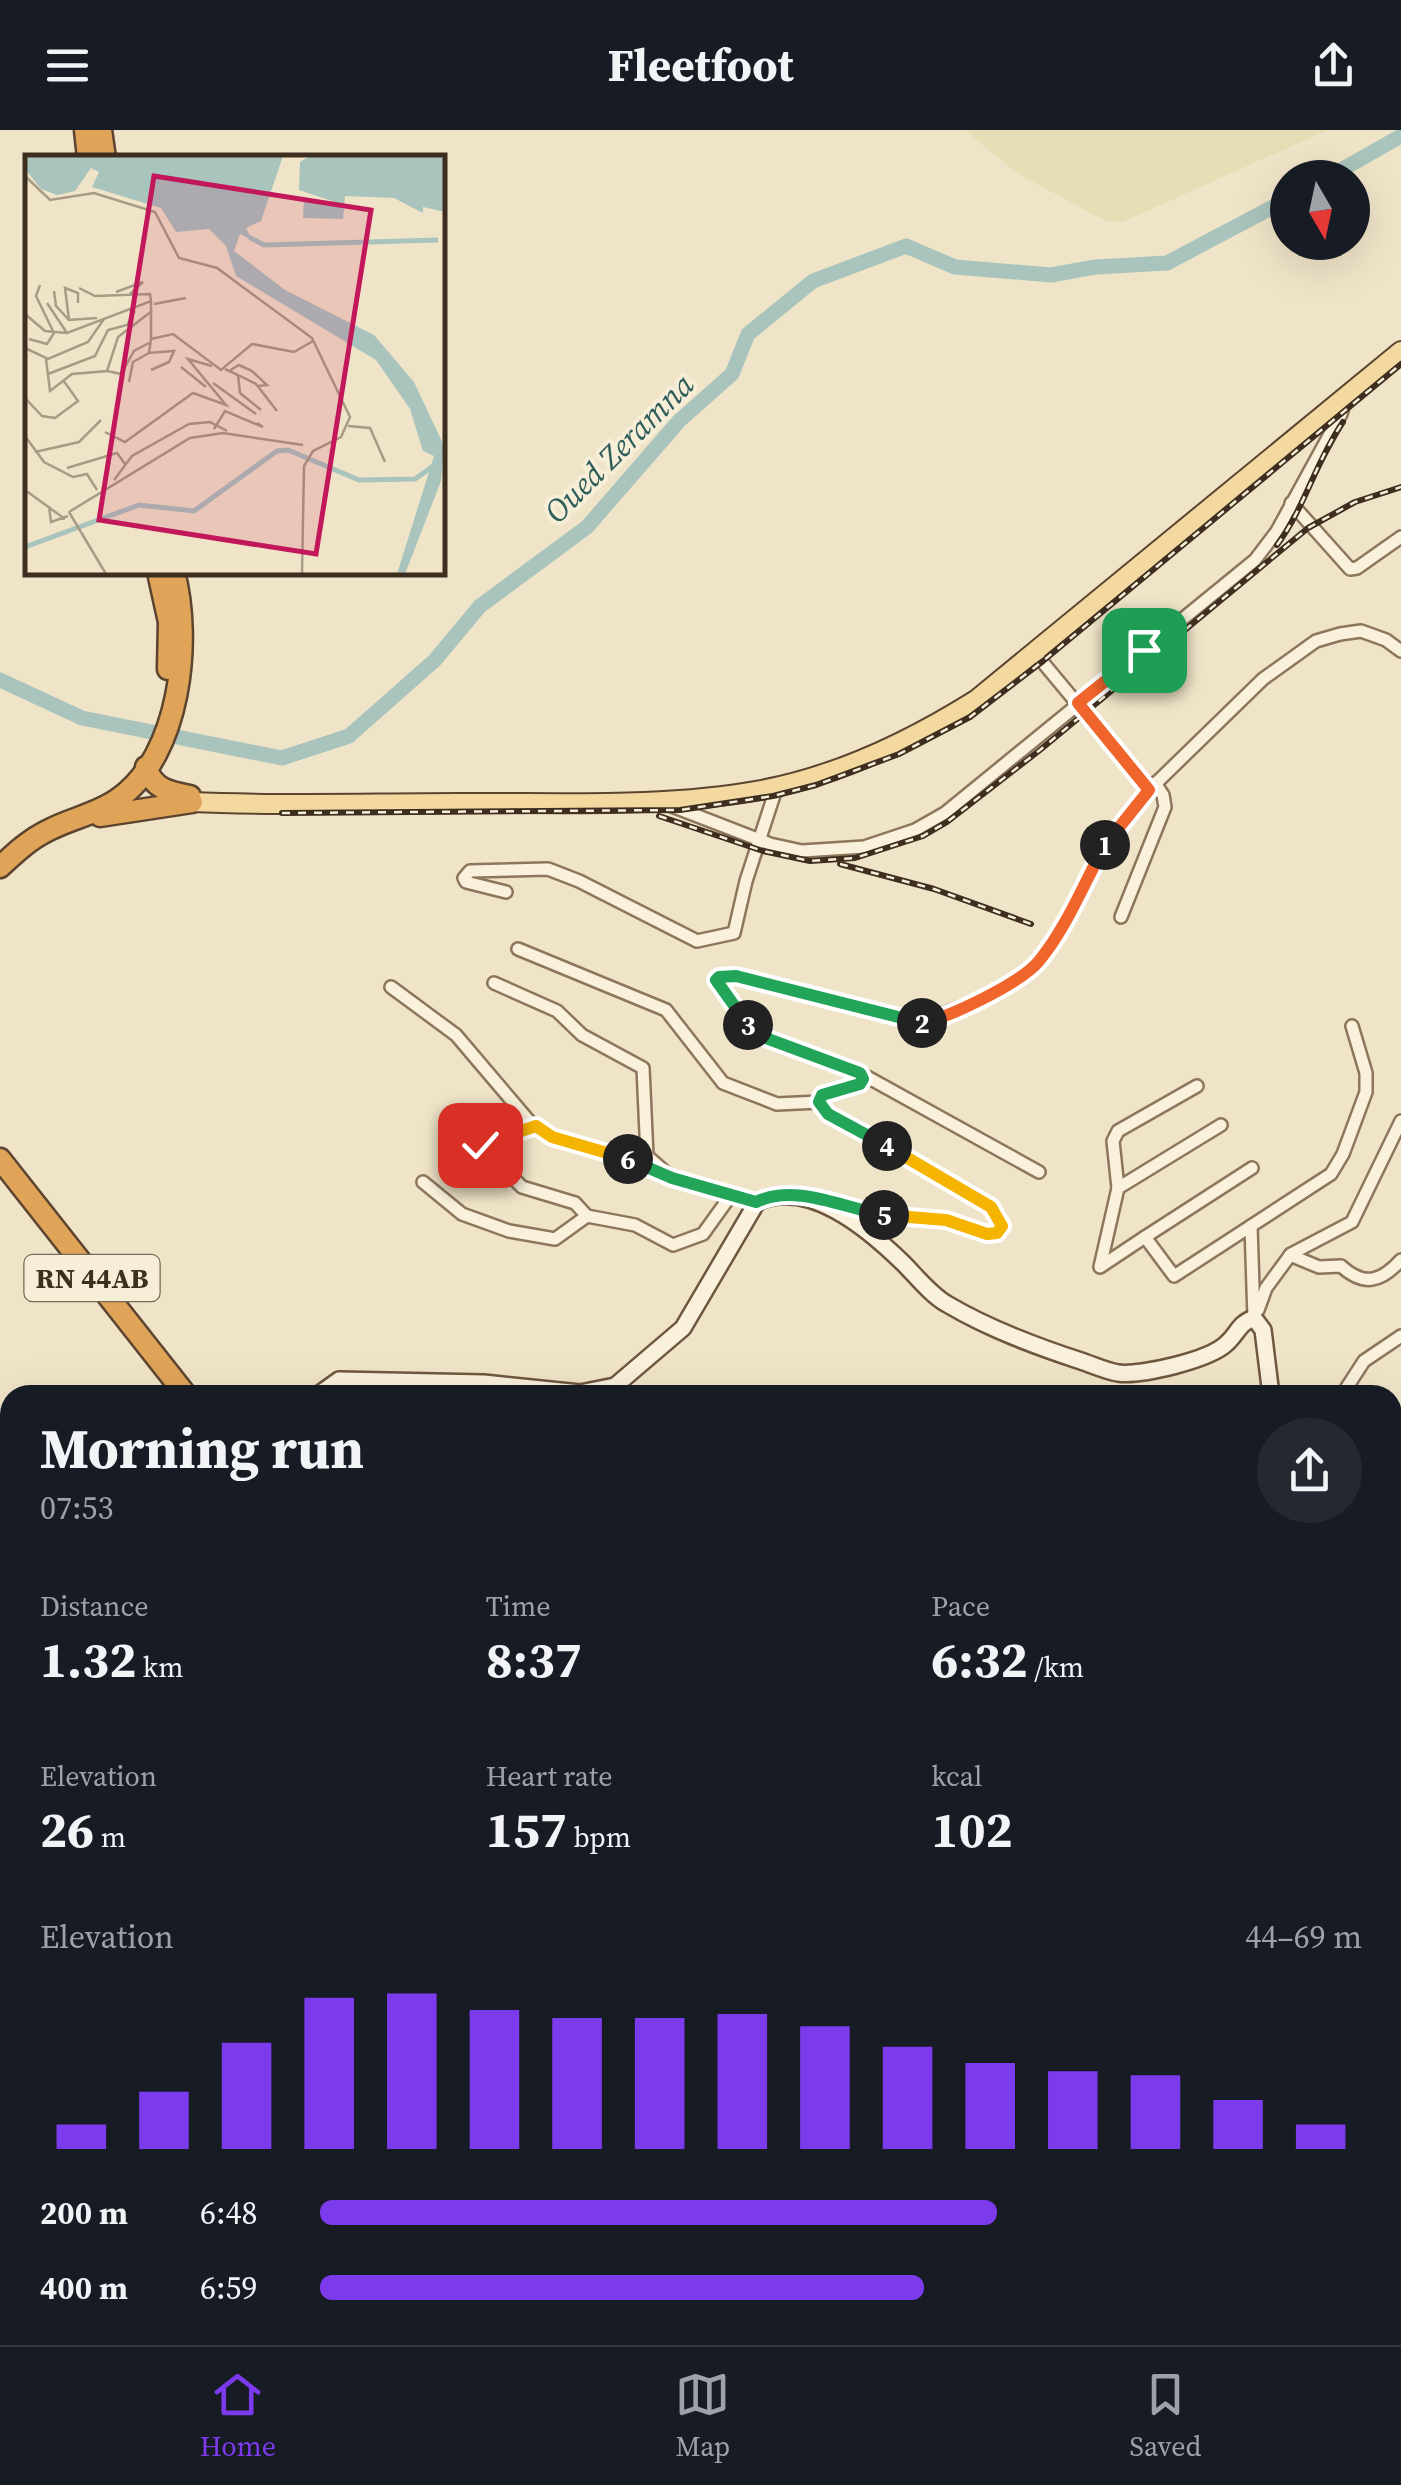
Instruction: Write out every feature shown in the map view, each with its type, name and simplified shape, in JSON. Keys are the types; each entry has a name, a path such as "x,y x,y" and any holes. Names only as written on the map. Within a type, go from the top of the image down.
{"highway":[{"path":"85,130 88,155"},
{"path":"101,130 104,155"},
{"path":"158,575 170,646 164,713"},
{"path":"0,848 38,822 109,793 144,762 164,713 184,642 174,575"},
{"path":"144,762 156,786 192,799"},
{"path":"109,793 192,799"},
{"path":"0,866 48,830 101,810 109,793"},
{"path":"48,830 192,799"},
{"name":"RN 44AB","path":"0,1159 178,1385"},
{"name":"RN 44AB","path":"0,1178 165,1385"}],"main road":[{"path":"192,799 278,804 660,801 777,786 831,770 914,736 977,699 1401,351"}],"street":[{"path":"660,801 759,840 802,851 864,847 915,830 946,812 1254,560 1278,531 1341,414 1346,396"},
{"path":"1291,503 1350,568 1357,568 1401,537"},
{"path":"1039,1172 860,1073 755,1034 716,980 736,976 920,1023 984,998 1036,966 1104,846 1152,787 1263,679 1316,641 1361,631 1386,640 1401,651"},
{"path":"1036,653 1163,795 1165,806 1121,917"},
{"path":"506,892 466,882 464,878 470,871 548,869 697,941 734,932 777,786"},
{"path":"518,949 666,1010 724,1083 777,1104 819,1102"},
{"path":"494,983 557,1011 582,1036 644,1068 646,1156 672,1178"},
{"path":"392,987 456,1035 536,1126 552,1137 756,1202"},
{"path":"1145,1237 1174,1276 1331,1174 1343,1154 1366,1092 1366,1073 1352,1026"},
{"path":"819,1102 822,1095 860,1084 860,1073"},
{"path":"1197,1086 1118,1131 1113,1141 1118,1188 1100,1267 1252,1168"},
{"path":"616,1385 683,1328 756,1202 770,1196 804,1196 894,1217 946,1220 987,1234 997,1233 1002,1226 991,1207 828,1114 819,1102"},
{"path":"804,1196 835,1211 890,1250 944,1302 1029,1344 1120,1374 1185,1363 1226,1345 1241,1324 1254,1318 1266,1288 1290,1255 1352,1222 1401,1121"},
{"path":"1118,1188 1221,1125"},
{"path":"536,1126 480,1145 515,1183 576,1203 587,1216 635,1226 673,1245 703,1234 731,1195"},
{"path":"423,1182 462,1214 509,1231 555,1239 587,1216"},
{"path":"1251,1226 1254,1318 1263,1330 1270,1385"},
{"path":"1290,1255 1320,1266 1341,1266 1354,1278 1369,1281 1390,1271 1401,1260"},
{"path":"1348,1385 1364,1361 1401,1336"},
{"path":"333,1385 340,1380 510,1385"}],"shaded area":[{"path":"965,130 1328,130 1122,222 1105,221 1017,173"}],"waterway":[{"name":"Oued Zeramna","path":"1359,160 1401,136"},
{"name":"Oued Zeramna","path":"0,680 82,718 282,758 349,736 435,660 480,606 587,527 679,421 732,374 748,334 813,281 906,246 955,267 1051,275 1095,267 1167,263 1270,209"}],"railway":[{"path":"282,813 680,810 773,796 816,785 899,754 970,717 1043,661 1401,364"},
{"path":"1277,545 1343,422"},
{"path":"659,816 763,851 810,861 855,858 923,836 1040,750 1308,528 1355,502 1401,487"},
{"path":"840,864 934,889 1031,924"}],"route":[{"path":"480,1145 536,1126 552,1137 587,1150 632,1160 672,1178 756,1202 770,1196 804,1196 872,1213 946,1220 987,1234 997,1233 1002,1226 991,1207 828,1114 819,1102 822,1095 860,1084 860,1073 755,1034 716,980 736,976 920,1023 984,998 1036,966 1104,846 1149,790 1078,703 1144,650"}]}
